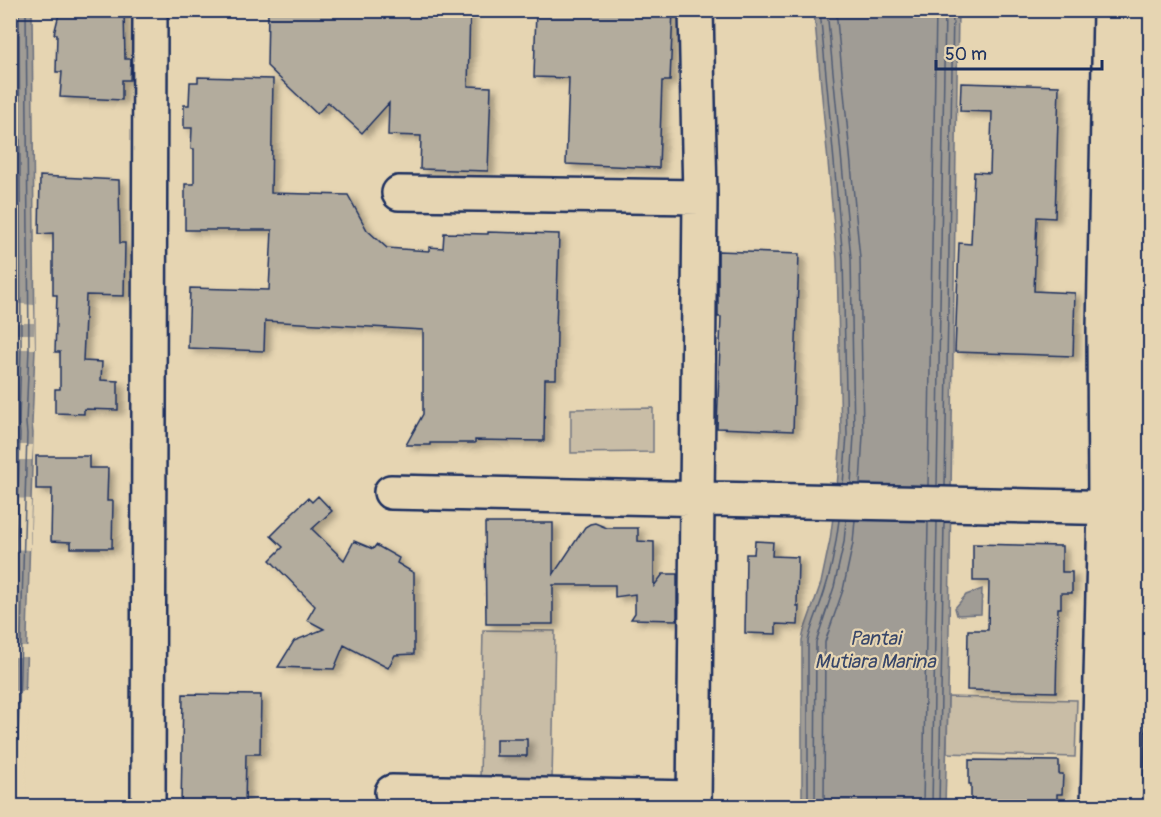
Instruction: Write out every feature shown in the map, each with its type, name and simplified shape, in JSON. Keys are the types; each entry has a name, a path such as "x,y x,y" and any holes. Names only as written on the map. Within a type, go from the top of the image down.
{"street":[{"path":"148,807 150,10"},
{"path":"392,792 694,802 700,197 696,10"},
{"path":"1110,10 1104,330 1119,508 1126,807"},
{"path":"1098,807 1119,508 1142,406 1143,123 1136,10"},
{"path":"399,193 700,197"},
{"path":"391,492 1119,508"}],"shaded area":[{"path":"653,408 653,452 571,453 571,409"},
{"path":"483,630 555,631 552,781 480,779"},
{"path":"948,697 1077,700 1075,757 947,753"}],"water":[{"path":"10,11 32,11 35,349 22,806 10,806"},
{"name":"Pantai Mutiara Marina","path":"814,11 958,11 945,806 802,806 802,640 821,583 830,540 841,436 837,259"},
{"path":"982,589 981,614 957,615 955,608 966,595"}],"pier":[{"path":"11,303 34,305 35,349 11,349 11,334 34,334 34,323 11,323"},
{"path":"11,445 33,445 32,460 11,460"},
{"path":"11,498 31,499 30,550 11,549"},
{"path":"11,647 29,647 29,657 11,657"},
{"path":"12,691 28,691 25,806 11,806"}],"building":[{"path":"60,10 124,10 125,59 131,59 130,80 122,80 122,100 60,97 62,72 56,72 57,34 54,34"},
{"path":"268,10 470,10 468,86 491,87 488,171 420,169 421,136 388,135 389,103 362,133 328,102 317,114 267,66"},
{"path":"536,10 673,10 670,81 662,81 659,168 566,164 569,78 534,77"},
{"path":"198,77 273,79 271,193 348,195 367,230 387,248 429,251 429,247 443,248 444,233 559,234 556,379 545,379 544,441 475,440 475,443 406,445 423,414 423,330 265,321 264,351 188,348 190,288 269,290 272,230 185,230 185,184 194,184 194,149 191,149 192,128 184,128 184,105 189,105 190,82 198,82"},
{"path":"961,83 1059,86 1055,218 1037,217 1034,291 1075,293 1073,356 955,352 959,243 971,244 974,172 990,173 992,112 960,111"},
{"path":"40,176 119,180 120,243 125,243 124,296 86,295 83,361 102,362 101,380 118,381 118,410 84,409 84,414 55,413 55,389 60,389 60,352 55,352 57,295 53,295 53,233 39,234"},
{"path":"718,251 799,254 793,431 717,428 721,317 718,317"},
{"path":"36,456 89,456 89,468 108,468 107,501 113,501 112,548 71,548 71,542 51,541 52,489 36,489"},
{"path":"318,496 332,511 312,529 344,560 354,541 373,549 376,545 399,558 397,563 414,573 414,654 395,655 388,668 344,645 334,669 278,667 294,641 324,629 307,620 315,606 270,560 283,547 271,536 308,498 312,502"},
{"path":"485,523 553,523 553,575 585,527 590,524 595,523 607,528 638,528 638,541 654,542 654,586 663,574 677,574 677,620 631,619 635,613 635,594 615,597 615,585 553,585 553,624 486,624"},
{"path":"755,541 773,542 772,556 798,557 798,625 776,624 776,634 745,633 746,554 754,554"},
{"path":"973,544 1062,546 1062,572 1072,572 1072,593 1061,593 1061,608 1058,608 1056,692 967,690 968,630 988,630 989,581 973,581"},
{"path":"183,694 261,695 260,754 246,754 245,807 181,807"},
{"path":"496,739 527,739 527,756 496,756"},
{"path":"969,760 1059,761 1059,774 1063,774 1062,794 1057,794 1057,807 971,807"}]}
